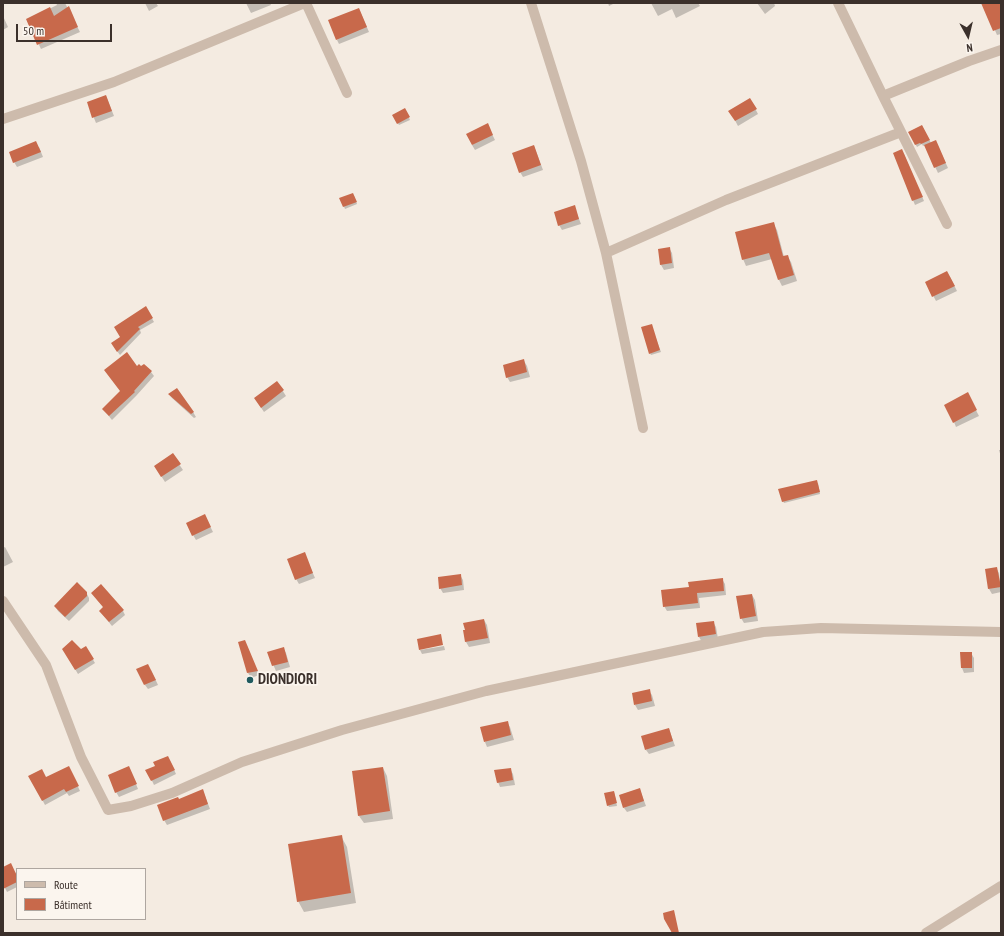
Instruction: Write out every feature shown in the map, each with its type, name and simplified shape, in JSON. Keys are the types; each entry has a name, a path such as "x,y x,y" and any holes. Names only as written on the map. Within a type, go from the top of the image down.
{"street":[{"path":"3,119 114,82 306,3 347,93"},
{"path":"531,3 581,161 606,253 643,428"},
{"path":"838,3 947,224"},
{"path":"883,96 969,61 1001,50"},
{"path":"606,253 726,200 901,132"},
{"path":"3,601 46,665 81,757 108,810 131,806 172,793 242,762 335,733 486,691 763,632 821,628 1001,632"},
{"path":"926,933 1001,886"}],"building":[{"path":"981,3 1001,3 1001,28 993,31"},
{"path":"69,6 78,27 37,45 26,19 50,7 54,16"},
{"path":"359,8 367,27 336,40 328,20"},
{"path":"106,95 112,111 92,118 87,102"},
{"path":"750,98 757,109 735,121 728,111"},
{"path":"405,108 410,117 397,124 392,115"},
{"path":"488,123 493,135 472,145 466,134"},
{"path":"922,125 930,140 915,145 908,132"},
{"path":"936,140 946,163 934,168 924,145"},
{"path":"36,141 41,152 13,163 9,152"},
{"path":"534,145 541,165 519,173 512,153"},
{"path":"902,149 923,197 912,201 893,153"},
{"path":"353,193 357,202 343,207 339,198"},
{"path":"575,205 579,219 558,226 554,212"},
{"path":"774,222 783,256 788,255 794,275 778,280 769,253 742,260 735,232"},
{"path":"670,247 672,263 660,265 658,249"},
{"path":"947,271 955,286 932,297 925,282"},
{"path":"146,306 153,318 138,327 140,329 117,352 111,343 120,337 114,327"},
{"path":"652,324 660,350 649,354 641,327"},
{"path":"127,352 137,366 139,364 141,366 144,364 152,371 134,391 135,392 109,416 102,409 120,391 104,370"},
{"path":"524,359 527,372 506,378 503,365"},
{"path":"277,381 284,390 261,408 254,398"},
{"path":"177,388 194,412 191,414 168,394"},
{"path":"968,392 977,410 953,423 944,405"},
{"path":"173,453 181,464 161,477 154,466"},
{"path":"817,480 820,492 782,502 778,489"},
{"path":"205,514 211,527 192,536 186,523"},
{"path":"305,552 313,573 295,580 287,559"},
{"path":"997,567 1001,587 988,589 985,569"},
{"path":"461,574 462,585 439,589 438,577"},
{"path":"723,578 724,591 697,593 698,603 663,607 661,590 689,587 688,582"},
{"path":"77,582 87,592 87,596 65,617 54,606"},
{"path":"101,584 124,610 109,622 99,611 103,607 91,593"},
{"path":"752,594 756,616 740,619 736,596"},
{"path":"484,619 488,638 465,642 463,630 465,630 463,623"},
{"path":"714,621 716,634 698,637 696,623"},
{"path":"441,634 443,645 419,650 417,639"},
{"path":"72,640 81,649 86,646 94,659 75,670 62,649"},
{"path":"245,640 258,671 247,673 238,642"},
{"path":"284,647 288,662 272,666 267,652"},
{"path":"960,652 972,652 972,668 961,668"},
{"path":"148,664 156,680 144,685 136,669"},
{"path":"650,689 652,701 634,705 632,693"},
{"path":"508,721 511,735 484,742 480,727"},
{"path":"669,728 673,741 645,750 641,736"},
{"path":"168,756 175,770 151,781 145,770 155,766 153,762"},
{"path":"69,766 79,786 66,792 64,789 42,801 28,776 42,769 46,777"},
{"path":"129,766 137,784 115,793 108,775"},
{"path":"383,767 390,811 358,816 352,771"},
{"path":"511,768 513,780 497,783 494,770"},
{"path":"640,788 644,801 623,808 619,795"},
{"path":"203,789 208,804 163,821 157,805 178,797 179,799"},
{"path":"614,791 617,803 607,806 604,793"},
{"path":"342,835 351,893 297,902 288,844"},
{"path":"11,863 16,874 16,882 3,889 3,867"},
{"path":"674,910 679,933 672,933 664,919 663,913"}],"place":[{"name":"DIONDIORI","path":"250,680"}]}
